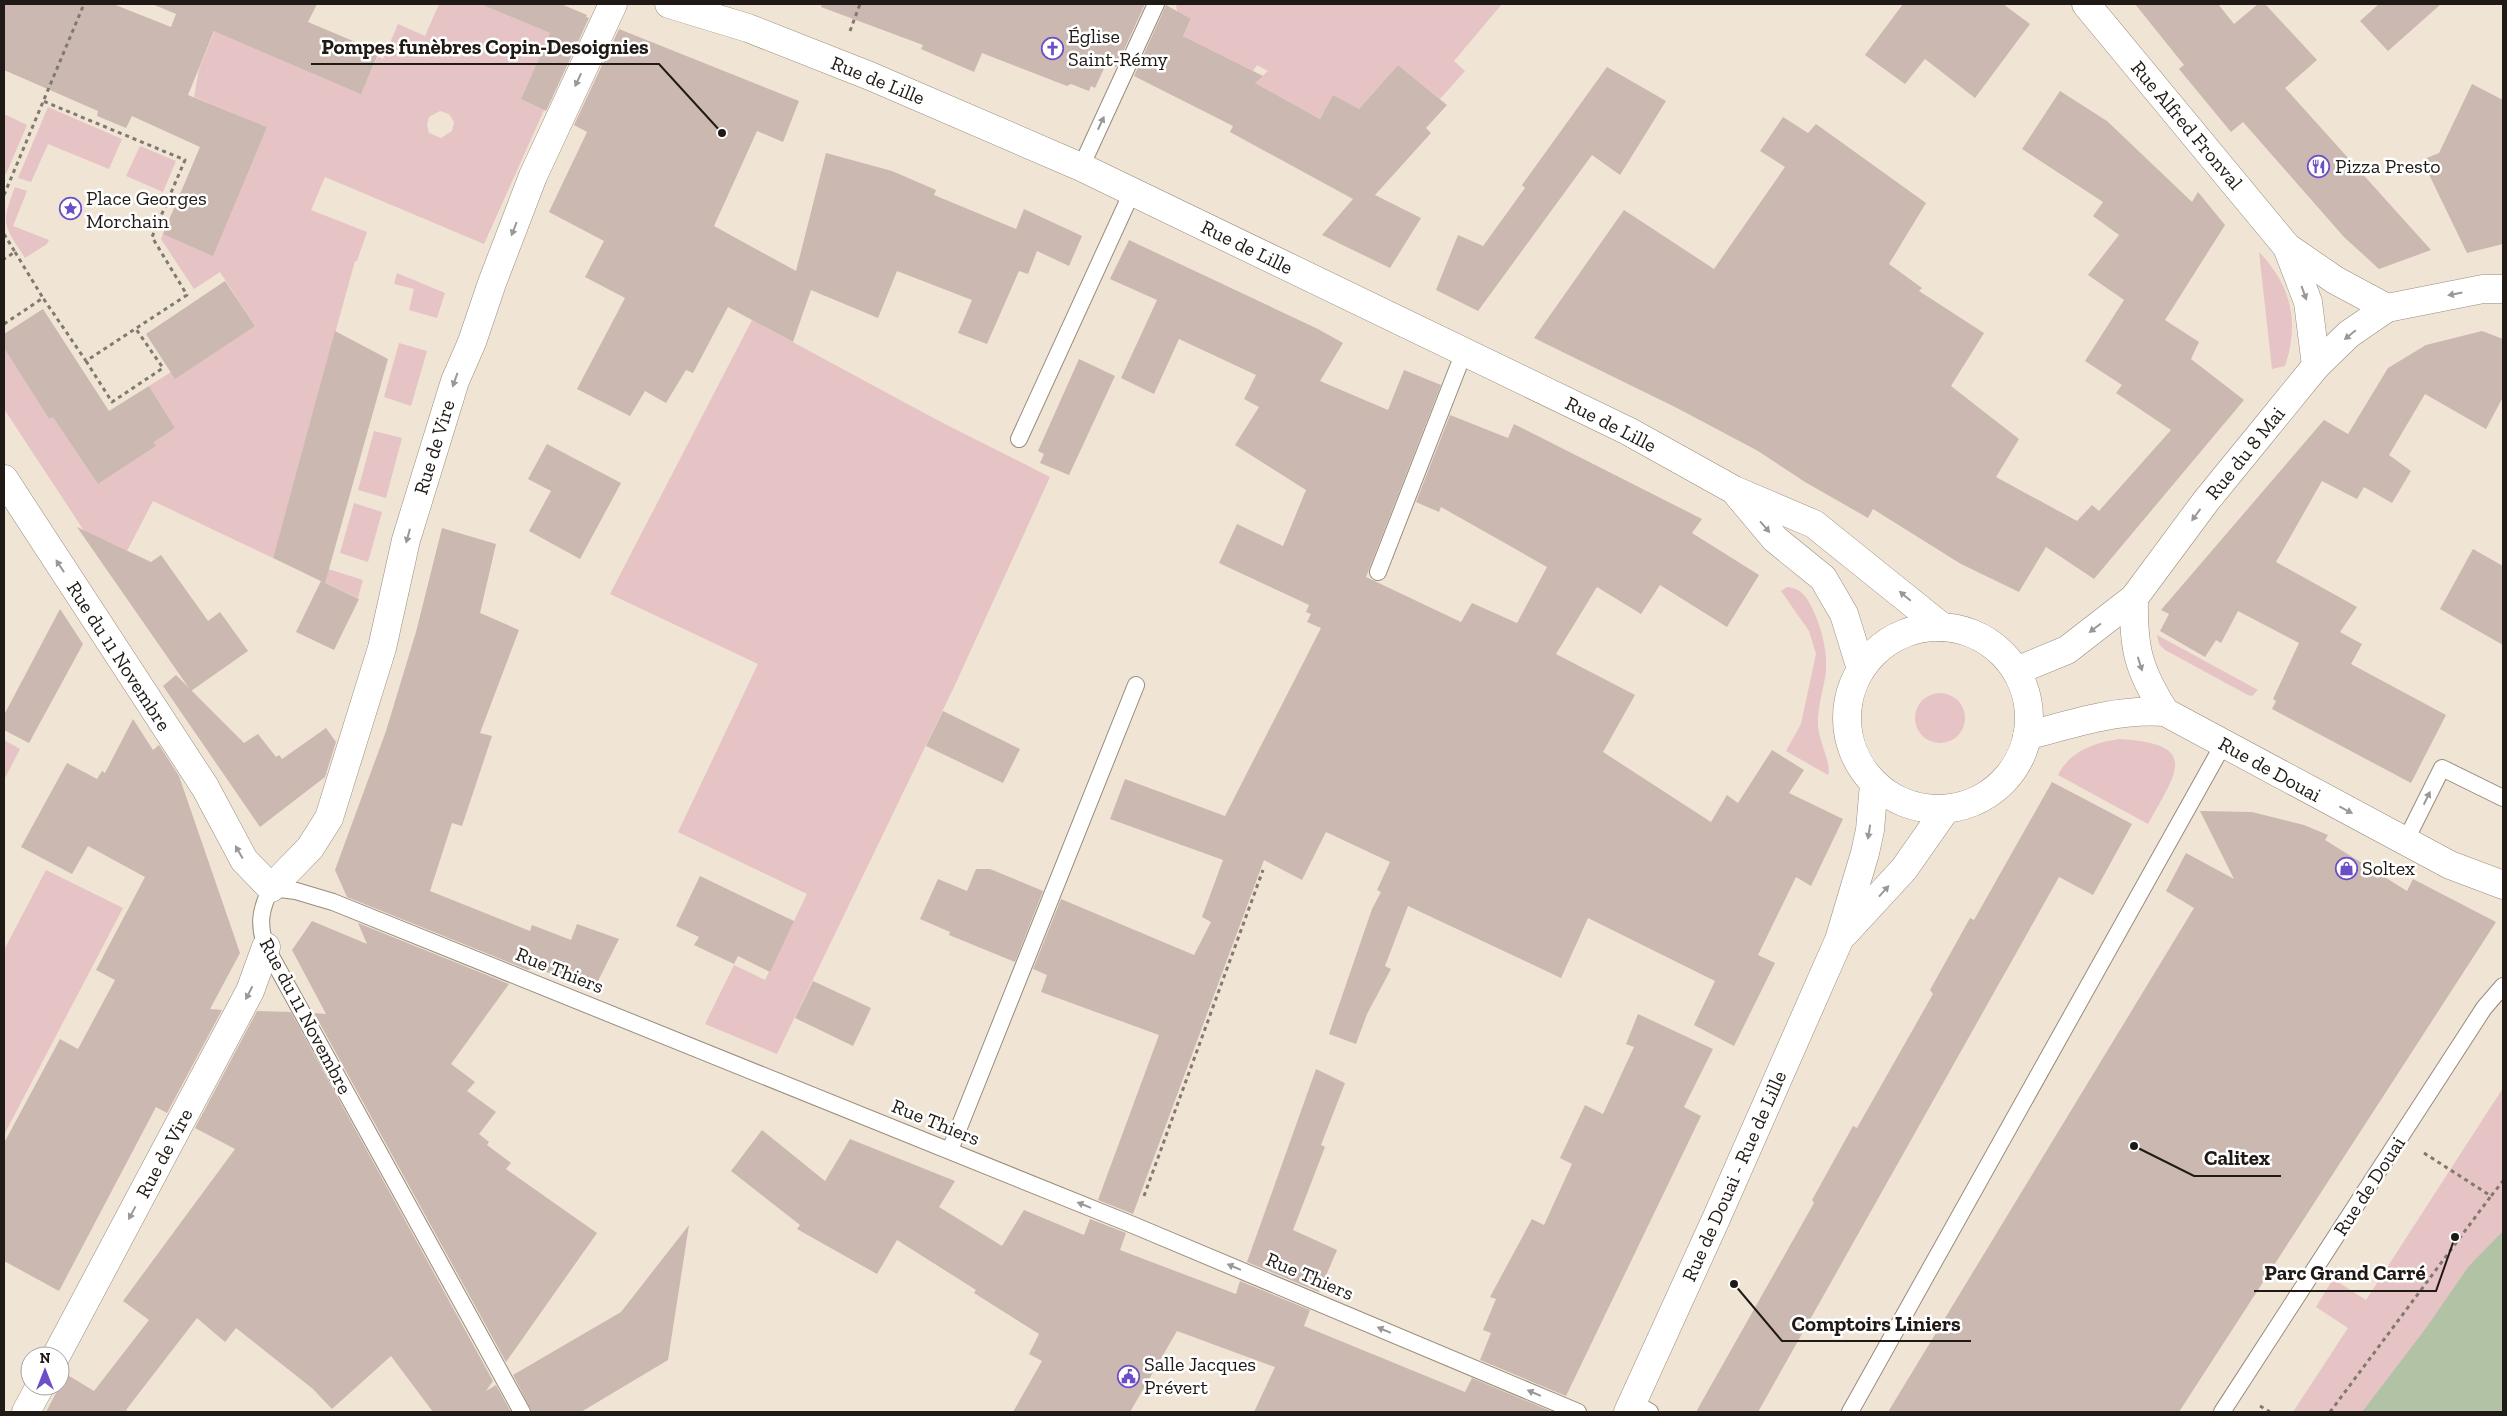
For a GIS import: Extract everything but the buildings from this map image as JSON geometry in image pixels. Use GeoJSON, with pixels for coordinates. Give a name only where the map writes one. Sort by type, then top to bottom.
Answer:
{"type":"FeatureCollection","features":[{"type":"Feature","properties":{"kind":"main road","name":"Rue de Vire"},"geometry":{"type":"LineString","coordinates":[[271,888],[310,848],[328,818],[382,648],[409,531],[455,381],[472,342],[492,283],[531,183],[613,4]]}},
{"type":"Feature","properties":{"kind":"main road","name":"Rue de Lille"},"geometry":{"type":"LineString","coordinates":[[670,4],[748,28],[870,76],[1081,167],[1628,431],[1734,490],[1814,524],[1942,627]]}},
{"type":"Feature","properties":{"kind":"main road","name":"Rue de Lille"},"geometry":{"type":"LineString","coordinates":[[703,4],[748,28]]}},
{"type":"Feature","properties":{"kind":"main road","name":"Rue Alfred Fronval"},"geometry":{"type":"LineString","coordinates":[[2086,4],[2287,247],[2335,280],[2387,308]]}},
{"type":"Feature","properties":{"kind":"main road","name":"Rue Alfred Fronval"},"geometry":{"type":"LineString","coordinates":[[2287,247],[2308,302],[2316,366]]}},
{"type":"Feature","properties":{"kind":"main road","name":"Rue du 8 Mai"},"geometry":{"type":"LineString","coordinates":[[2016,671],[2067,650],[2134,598],[2206,501],[2316,366],[2349,334],[2387,308],[2483,288],[2503,288]]}},
{"type":"Feature","properties":{"kind":"main road","name":"Rue du 11 Novembre"},"geometry":{"type":"LineString","coordinates":[[4,478],[205,787],[244,860],[271,888]]}},
{"type":"Feature","properties":{"kind":"main road","name":"Rue de Lille"},"geometry":{"type":"LineString","coordinates":[[1734,490],[1776,539],[1823,578],[1844,614],[1861,668]]}},
{"type":"Feature","properties":{"kind":"main road"},"geometry":{"type":"LineString","coordinates":[[2134,598],[2133,635],[2140,666],[2165,712]]}},
{"type":"Feature","properties":{"kind":"main road"},"geometry":{"type":"LineString","coordinates":[[1942,627],[1957,628],[1985,639],[2008,658],[2026,691],[2029,714],[2028,736],[2017,764],[1999,786],[1974,802],[1946,809],[1907,804],[1874,784],[1859,764],[1849,741],[1847,716],[1852,685],[1861,668],[1875,652],[1893,639],[1916,629],[1942,627]]}},
{"type":"Feature","properties":{"kind":"main road","name":"Rue de Douai"},"geometry":{"type":"LineString","coordinates":[[2028,736],[2096,716],[2142,710],[2165,712],[2405,842],[2450,865],[2503,885]]}},
{"type":"Feature","properties":{"kind":"main road","name":"Rue de Douai - Rue de Lille"},"geometry":{"type":"LineString","coordinates":[[1637,1409],[1839,940],[1865,853],[1870,830],[1874,784]]}},
{"type":"Feature","properties":{"kind":"main road","name":"Rue de Douai - Rue de Lille"},"geometry":{"type":"LineString","coordinates":[[1839,940],[1904,869],[1946,809]]}},
{"type":"Feature","properties":{"kind":"main road","name":"Rue de Vire"},"geometry":{"type":"LineString","coordinates":[[61,1346],[250,991],[266,947]]}},
{"type":"Feature","properties":{"kind":"main road"},"geometry":{"type":"LineString","coordinates":[[26,1412],[35,1396]]}},
{"type":"Feature","properties":{"kind":"lane"},"geometry":{"type":"LineString","coordinates":[[1081,167],[1156,4]]}},
{"type":"Feature","properties":{"kind":"lane"},"geometry":{"type":"LineString","coordinates":[[1019,439],[1132,192]]}},
{"type":"Feature","properties":{"kind":"lane"},"geometry":{"type":"LineString","coordinates":[[1378,572],[1464,352]]}},
{"type":"Feature","properties":{"kind":"lane"},"geometry":{"type":"LineString","coordinates":[[950,1150],[1136,685]]}},
{"type":"Feature","properties":{"kind":"lane"},"geometry":{"type":"LineString","coordinates":[[1850,1412],[2224,743]]}},
{"type":"Feature","properties":{"kind":"lane"},"geometry":{"type":"LineString","coordinates":[[2405,842],[2442,768],[2503,798]]}},
{"type":"Feature","properties":{"kind":"lane","name":"Rue du 11 Novembre"},"geometry":{"type":"LineString","coordinates":[[271,888],[261,909],[260,922],[266,947],[522,1412]]}},
{"type":"Feature","properties":{"kind":"lane","name":"Rue Thiers"},"geometry":{"type":"LineString","coordinates":[[271,888],[296,891],[333,902],[1134,1225],[1578,1412]]}},
{"type":"Feature","properties":{"kind":"lane","name":"Rue de Douai"},"geometry":{"type":"LineString","coordinates":[[2222,1412],[2484,1008],[2503,986]]}},
{"type":"Feature","properties":{"kind":"path"},"geometry":{"type":"LineString","coordinates":[[4,195],[84,4]]}},
{"type":"Feature","properties":{"kind":"path"},"geometry":{"type":"LineString","coordinates":[[43,101],[185,160],[152,237],[187,296],[86,361]]}},
{"type":"Feature","properties":{"kind":"path"},"geometry":{"type":"LineString","coordinates":[[4,234],[43,298],[112,402],[163,368],[136,329]]}},
{"type":"Feature","properties":{"kind":"path"},"geometry":{"type":"LineString","coordinates":[[4,259],[15,252]]}},
{"type":"Feature","properties":{"kind":"path"},"geometry":{"type":"LineString","coordinates":[[4,324],[43,298]]}},
{"type":"Feature","properties":{"kind":"path"},"geometry":{"type":"LineString","coordinates":[[1134,1225],[1264,870]]}},
{"type":"Feature","properties":{"kind":"path"},"geometry":{"type":"LineString","coordinates":[[2400,1138],[2491,1196]]}},
{"type":"Feature","properties":{"kind":"path"},"geometry":{"type":"LineString","coordinates":[[2330,1412],[2503,1181]]}},
{"type":"Feature","properties":{"kind":"shaded area"},"geometry":{"type":"Polygon","coordinates":[[[226,4],[247,4],[272,15],[361,93],[378,56],[383,59],[398,24],[425,36],[439,4],[480,4],[550,33],[521,99],[544,110],[484,244],[325,177],[311,210],[367,232],[357,261],[355,261],[273,558],[153,501],[127,551],[107,541],[100,555],[4,409],[4,348],[49,419],[53,416],[98,484],[156,446],[154,442],[175,428],[149,386],[255,326],[220,272],[194,289],[161,239],[163,234],[250,166],[267,127],[194,97],[199,69],[226,4]],[[440,111],[429,117],[427,125],[429,133],[441,138],[452,131],[454,122],[449,114],[440,111]]]}},
{"type":"Feature","properties":{"kind":"shaded area"},"geometry":{"type":"Polygon","coordinates":[[[1176,4],[1502,4],[1454,61],[1465,71],[1440,99],[1398,65],[1358,110],[1333,95],[1320,119],[1255,83],[1268,71],[1257,65],[1253,71],[1183,36],[1191,20],[1177,12],[1176,4]]]}},
{"type":"Feature","properties":{"kind":"shaded area"},"geometry":{"type":"Polygon","coordinates":[[[48,107],[122,139],[109,169],[48,144],[31,182],[18,178],[48,107]]]}},
{"type":"Feature","properties":{"kind":"shaded area"},"geometry":{"type":"Polygon","coordinates":[[[4,114],[27,125],[6,174],[4,173],[4,114]]]}},
{"type":"Feature","properties":{"kind":"shaded area"},"geometry":{"type":"Polygon","coordinates":[[[140,146],[176,161],[163,192],[126,176],[140,146]]]}},
{"type":"Feature","properties":{"kind":"shaded area"},"geometry":{"type":"Polygon","coordinates":[[[15,187],[27,191],[13,226],[49,240],[47,244],[25,258],[12,238],[6,224],[7,209],[15,187]]]}},
{"type":"Feature","properties":{"kind":"shaded area"},"geometry":{"type":"Polygon","coordinates":[[[2259,252],[2279,278],[2290,305],[2292,319],[2290,350],[2285,366],[2272,369],[2259,252]]]}},
{"type":"Feature","properties":{"kind":"shaded area"},"geometry":{"type":"Polygon","coordinates":[[[397,273],[445,293],[437,318],[409,310],[414,289],[394,284],[397,273]]]}},
{"type":"Feature","properties":{"kind":"shaded area"},"geometry":{"type":"Polygon","coordinates":[[[752,320],[939,421],[1050,477],[954,687],[777,1054],[705,1024],[734,965],[765,980],[807,894],[678,832],[758,664],[610,594],[752,320]]]}},
{"type":"Feature","properties":{"kind":"shaded area"},"geometry":{"type":"Polygon","coordinates":[[[399,343],[427,351],[411,406],[384,397],[399,343]]]}},
{"type":"Feature","properties":{"kind":"shaded area"},"geometry":{"type":"Polygon","coordinates":[[[374,431],[402,438],[386,498],[358,490],[374,431]]]}},
{"type":"Feature","properties":{"kind":"shaded area"},"geometry":{"type":"Polygon","coordinates":[[[354,503],[382,512],[368,562],[340,553],[354,503]]]}},
{"type":"Feature","properties":{"kind":"shaded area"},"geometry":{"type":"Polygon","coordinates":[[[309,563],[363,580],[358,598],[306,574],[309,563]]]}},
{"type":"Feature","properties":{"kind":"shaded area"},"geometry":{"type":"Polygon","coordinates":[[[1787,587],[1796,589],[1808,600],[1819,624],[1824,642],[1826,669],[1818,727],[1828,766],[1828,775],[1786,751],[1801,724],[1816,654],[1809,631],[1781,591],[1787,587]]]}},
{"type":"Feature","properties":{"kind":"shaded area"},"geometry":{"type":"Polygon","coordinates":[[[2157,635],[2258,690],[2252,696],[2248,695],[2165,650],[2159,644],[2157,635]]]}},
{"type":"Feature","properties":{"kind":"shaded area"},"geometry":{"type":"Polygon","coordinates":[[[1940,693],[1950,695],[1958,700],[1963,708],[1965,718],[1963,728],[1958,736],[1950,741],[1940,743],[1930,741],[1922,736],[1917,728],[1915,718],[1917,708],[1922,700],[1930,695],[1940,693]]]}},
{"type":"Feature","properties":{"kind":"shaded area"},"geometry":{"type":"Polygon","coordinates":[[[2119,739],[2145,742],[2162,747],[2172,754],[2175,764],[2173,776],[2148,824],[2058,775],[2069,760],[2084,749],[2119,739]]]}},
{"type":"Feature","properties":{"kind":"shaded area"},"geometry":{"type":"Polygon","coordinates":[[[4,740],[20,749],[4,780],[4,740]]]}},
{"type":"Feature","properties":{"kind":"shaded area"},"geometry":{"type":"Polygon","coordinates":[[[46,870],[123,908],[4,1135],[4,950],[46,870]]]}},
{"type":"Feature","properties":{"kind":"shaded area"},"geometry":{"type":"Polygon","coordinates":[[[2503,1088],[2503,1412],[2293,1412],[2348,1328],[2316,1307],[2333,1279],[2366,1300],[2503,1088]]]}},
{"type":"Feature","properties":{"kind":"shaded area"},"geometry":{"type":"Polygon","coordinates":[[[2503,1231],[2503,1412],[2362,1412],[2426,1328],[2469,1266],[2503,1231]]]}},
{"type":"Feature","properties":{"kind":"place","name":"Église Saint-Rémy"},"geometry":{"type":"Point","coordinates":[1052,48]}},
{"type":"Feature","properties":{"kind":"place","name":"Pompes funèbres Copin-Desoignies"},"geometry":{"type":"Point","coordinates":[722,133]}},
{"type":"Feature","properties":{"kind":"place","name":"Pizza Presto"},"geometry":{"type":"Point","coordinates":[2319,166]}},
{"type":"Feature","properties":{"kind":"place","name":"Place Georges Morchain"},"geometry":{"type":"Point","coordinates":[70,209]}},
{"type":"Feature","properties":{"kind":"place","name":"Soltex"},"geometry":{"type":"Point","coordinates":[2346,868]}},
{"type":"Feature","properties":{"kind":"place","name":"Calitex"},"geometry":{"type":"Point","coordinates":[2134,1146]}},
{"type":"Feature","properties":{"kind":"place","name":"Parc Grand Carré"},"geometry":{"type":"Point","coordinates":[2455,1237]}},
{"type":"Feature","properties":{"kind":"place","name":"Comptoirs Liniers"},"geometry":{"type":"Point","coordinates":[1734,1284]}},
{"type":"Feature","properties":{"kind":"place","name":"Salle Jacques Prévert"},"geometry":{"type":"Point","coordinates":[1128,1376]}}]}
